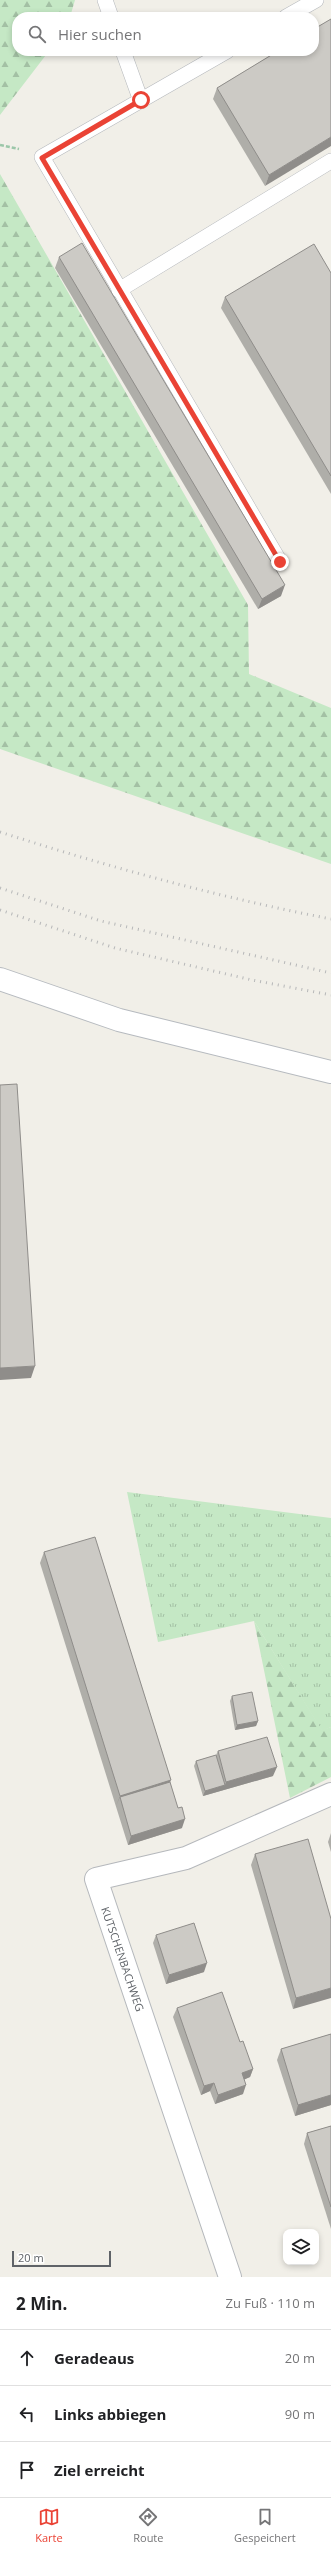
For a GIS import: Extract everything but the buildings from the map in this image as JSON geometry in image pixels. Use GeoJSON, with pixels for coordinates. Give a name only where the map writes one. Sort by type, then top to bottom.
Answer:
{"type":"FeatureCollection","features":[{"type":"Feature","properties":{"kind":"street"},"geometry":{"type":"LineString","coordinates":[[0,979],[119,1020],[331,1072]]}},
{"type":"Feature","properties":{"kind":"street","name":"KUTSCHENBACHWEG"},"geometry":{"type":"LineString","coordinates":[[230,2277],[96,1879],[186,1858],[331,1794]]}},
{"type":"Feature","properties":{"kind":"lane"},"geometry":{"type":"LineString","coordinates":[[104,0],[109,12]]}},
{"type":"Feature","properties":{"kind":"lane"},"geometry":{"type":"LineString","coordinates":[[295,12],[316,0]]}},
{"type":"Feature","properties":{"kind":"lane"},"geometry":{"type":"LineString","coordinates":[[125,56],[141,100]]}},
{"type":"Feature","properties":{"kind":"lane"},"geometry":{"type":"LineString","coordinates":[[218,56],[42,158],[280,562]]}},
{"type":"Feature","properties":{"kind":"lane"},"geometry":{"type":"LineString","coordinates":[[119,290],[331,161]]}},
{"type":"Feature","properties":{"kind":"green space"},"geometry":{"type":"Polygon","coordinates":[[[0,0],[75,0],[71,12],[12,12],[12,56],[45,56],[0,115],[0,0]]]}},
{"type":"Feature","properties":{"kind":"green space"},"geometry":{"type":"Polygon","coordinates":[[[0,174],[248,605],[249,674],[331,708],[331,864],[0,749],[0,174]]]}},
{"type":"Feature","properties":{"kind":"green space"},"geometry":{"type":"Polygon","coordinates":[[[127,1492],[331,1518],[331,1727],[322,1731],[254,1621],[158,1642],[127,1492]]]}},
{"type":"Feature","properties":{"kind":"green space"},"geometry":{"type":"Polygon","coordinates":[[[254,1621],[322,1730],[331,1727],[331,1777],[290,1798],[254,1621]]]}},
{"type":"Feature","properties":{"kind":"railway"},"geometry":{"type":"LineString","coordinates":[[0,832],[82,857],[205,891],[331,919]]}},
{"type":"Feature","properties":{"kind":"railway"},"geometry":{"type":"LineString","coordinates":[[0,888],[101,921],[331,973]]}},
{"type":"Feature","properties":{"kind":"railway"},"geometry":{"type":"LineString","coordinates":[[0,910],[115,948],[252,980],[331,995]]}},
{"type":"Feature","properties":{"kind":"route"},"geometry":{"type":"LineString","coordinates":[[141,100],[42,158],[280,562]]}}]}
